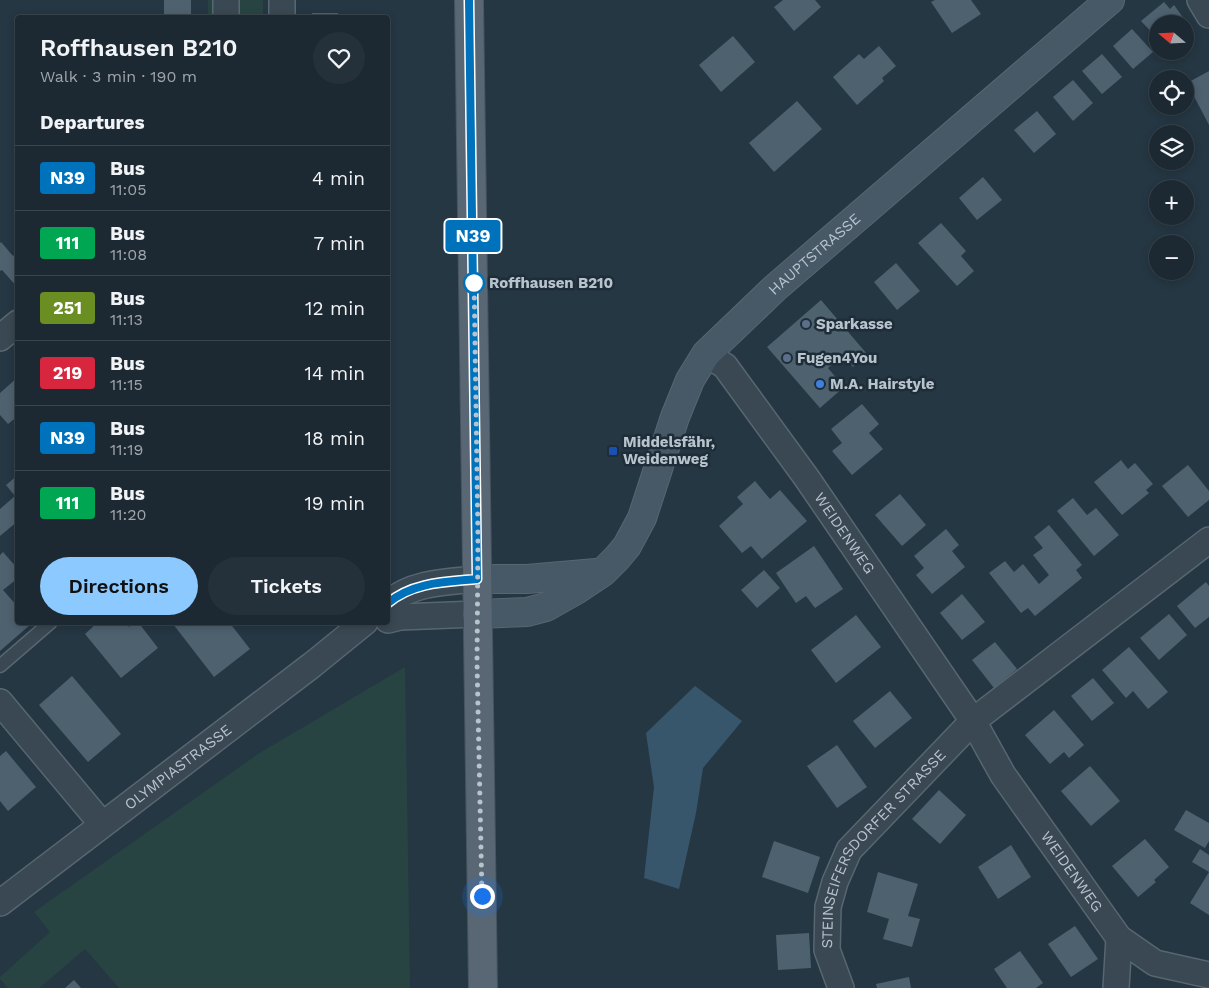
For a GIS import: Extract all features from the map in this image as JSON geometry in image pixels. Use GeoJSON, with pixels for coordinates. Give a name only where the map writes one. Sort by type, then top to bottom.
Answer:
{"type":"FeatureCollection","features":[{"type":"Feature","properties":{"kind":"main road"},"geometry":{"type":"LineString","coordinates":[[470,0],[483,988]]}},
{"type":"Feature","properties":{"kind":"street"},"geometry":{"type":"LineString","coordinates":[[226,0],[226,15]]}},
{"type":"Feature","properties":{"kind":"street"},"geometry":{"type":"LineString","coordinates":[[282,0],[282,15]]}},
{"type":"Feature","properties":{"kind":"street","name":"HAUPTSTRASSE"},"geometry":{"type":"LineString","coordinates":[[477,614],[527,612],[546,607],[603,572],[627,546],[642,518],[675,417],[690,380],[706,354],[775,288],[1110,0]]}},
{"type":"Feature","properties":{"kind":"street"},"geometry":{"type":"LineString","coordinates":[[1200,0],[1209,15]]}},
{"type":"Feature","properties":{"kind":"street"},"geometry":{"type":"LineString","coordinates":[[0,338],[15,326]]}},
{"type":"Feature","properties":{"kind":"street","name":"WEIDENWEG"},"geometry":{"type":"LineString","coordinates":[[706,354],[725,366],[800,469],[973,721],[1003,775],[1119,938],[1155,963],[1209,975]]}},
{"type":"Feature","properties":{"kind":"street"},"geometry":{"type":"LineString","coordinates":[[973,721],[1209,540]]}},
{"type":"Feature","properties":{"kind":"street"},"geometry":{"type":"LineString","coordinates":[[390,600],[421,585],[477,579],[537,578],[603,572]]}},
{"type":"Feature","properties":{"kind":"street"},"geometry":{"type":"LineString","coordinates":[[390,620],[400,617],[477,614]]}},
{"type":"Feature","properties":{"kind":"street","name":"OLYMPIASTRASSE"},"geometry":{"type":"LineString","coordinates":[[0,902],[361,627]]}},
{"type":"Feature","properties":{"kind":"street"},"geometry":{"type":"LineString","coordinates":[[0,702],[102,824]]}},
{"type":"Feature","properties":{"kind":"street","name":"STEINSEIFERSDORFER STRASSE"},"geometry":{"type":"LineString","coordinates":[[841,988],[827,950],[828,907],[835,882],[850,850],[973,721]]}},
{"type":"Feature","properties":{"kind":"street"},"geometry":{"type":"LineString","coordinates":[[1116,988],[1119,938]]}},
{"type":"Feature","properties":{"kind":"lane"},"geometry":{"type":"LineString","coordinates":[[0,666],[48,625]]}},
{"type":"Feature","properties":{"kind":"green space"},"geometry":{"type":"Polygon","coordinates":[[[208,0],[263,0],[263,15],[208,15],[208,0]]]}},
{"type":"Feature","properties":{"kind":"green space"},"geometry":{"type":"Polygon","coordinates":[[[405,667],[410,988],[119,988],[85,949],[39,988],[8,988],[0,979],[50,932],[34,912],[258,754],[405,667]]]}},
{"type":"Feature","properties":{"kind":"water"},"geometry":{"type":"Polygon","coordinates":[[[695,686],[742,721],[703,768],[696,813],[679,889],[644,878],[654,787],[646,733],[695,686]]]}},
{"type":"Feature","properties":{"kind":"building"},"geometry":{"type":"Polygon","coordinates":[[[164,0],[191,0],[191,15],[164,15],[164,0]]]}},
{"type":"Feature","properties":{"kind":"building"},"geometry":{"type":"Polygon","coordinates":[[[783,0],[815,0],[821,7],[794,31],[774,7],[783,0]]]}},
{"type":"Feature","properties":{"kind":"building"},"geometry":{"type":"Polygon","coordinates":[[[935,0],[971,0],[981,14],[952,33],[931,2],[935,0]]]}},
{"type":"Feature","properties":{"kind":"building"},"geometry":{"type":"Polygon","coordinates":[[[1164,2],[1170,9],[1174,5],[1181,15],[1149,15],[1149,29],[1141,21],[1164,2]]]}},
{"type":"Feature","properties":{"kind":"building"},"geometry":{"type":"Polygon","coordinates":[[[312,13],[338,13],[338,15],[312,15],[312,13]]]}},
{"type":"Feature","properties":{"kind":"building"},"geometry":{"type":"Polygon","coordinates":[[[1132,29],[1149,48],[1149,55],[1133,69],[1113,46],[1132,29]]]}},
{"type":"Feature","properties":{"kind":"building"},"geometry":{"type":"Polygon","coordinates":[[[733,36],[755,62],[721,92],[699,65],[733,36]]]}},
{"type":"Feature","properties":{"kind":"building"},"geometry":{"type":"Polygon","coordinates":[[[879,46],[896,66],[882,78],[884,81],[857,105],[833,77],[859,54],[864,59],[879,46]]]}},
{"type":"Feature","properties":{"kind":"building"},"geometry":{"type":"Polygon","coordinates":[[[1102,54],[1122,77],[1102,94],[1082,71],[1102,54]]]}},
{"type":"Feature","properties":{"kind":"building"},"geometry":{"type":"Polygon","coordinates":[[[1209,71],[1209,125],[1194,96],[1194,79],[1209,71]]]}},
{"type":"Feature","properties":{"kind":"building"},"geometry":{"type":"Polygon","coordinates":[[[1073,80],[1093,103],[1073,121],[1053,97],[1073,80]]]}},
{"type":"Feature","properties":{"kind":"building"},"geometry":{"type":"Polygon","coordinates":[[[797,101],[822,129],[774,172],[749,143],[797,101]]]}},
{"type":"Feature","properties":{"kind":"building"},"geometry":{"type":"Polygon","coordinates":[[[1037,111],[1056,134],[1034,153],[1014,130],[1037,111]]]}},
{"type":"Feature","properties":{"kind":"building"},"geometry":{"type":"Polygon","coordinates":[[[983,177],[1002,200],[977,220],[959,198],[983,177]]]}},
{"type":"Feature","properties":{"kind":"building"},"geometry":{"type":"Polygon","coordinates":[[[941,223],[966,251],[961,256],[974,271],[957,286],[918,243],[941,223]]]}},
{"type":"Feature","properties":{"kind":"building"},"geometry":{"type":"Polygon","coordinates":[[[0,243],[13,256],[15,254],[15,285],[2,270],[0,271],[0,243]]]}},
{"type":"Feature","properties":{"kind":"building"},"geometry":{"type":"Polygon","coordinates":[[[896,263],[920,291],[897,310],[874,282],[896,263]]]}},
{"type":"Feature","properties":{"kind":"building"},"geometry":{"type":"Polygon","coordinates":[[[821,300],[867,354],[853,367],[843,355],[828,368],[844,387],[820,408],[767,347],[821,300]]]}},
{"type":"Feature","properties":{"kind":"building"},"geometry":{"type":"Polygon","coordinates":[[[15,380],[15,418],[8,424],[0,415],[0,393],[15,380]]]}},
{"type":"Feature","properties":{"kind":"building"},"geometry":{"type":"Polygon","coordinates":[[[862,404],[879,424],[869,433],[883,449],[852,475],[832,451],[842,443],[831,429],[862,404]]]}},
{"type":"Feature","properties":{"kind":"building"},"geometry":{"type":"Polygon","coordinates":[[[1121,460],[1128,469],[1135,463],[1153,484],[1146,490],[1149,493],[1122,515],[1094,482],[1121,460]]]}},
{"type":"Feature","properties":{"kind":"building"},"geometry":{"type":"Polygon","coordinates":[[[1188,465],[1209,491],[1209,500],[1188,517],[1162,486],[1188,465]]]}},
{"type":"Feature","properties":{"kind":"building"},"geometry":{"type":"Polygon","coordinates":[[[15,478],[15,496],[6,485],[15,478]]]}},
{"type":"Feature","properties":{"kind":"building"},"geometry":{"type":"Polygon","coordinates":[[[755,481],[770,499],[780,490],[807,521],[762,559],[751,546],[742,553],[719,526],[743,504],[737,497],[755,481]]]}},
{"type":"Feature","properties":{"kind":"building"},"geometry":{"type":"Polygon","coordinates":[[[900,494],[926,525],[902,546],[875,515],[900,494]]]}},
{"type":"Feature","properties":{"kind":"building"},"geometry":{"type":"Polygon","coordinates":[[[15,496],[15,524],[0,536],[0,509],[15,496]]]}},
{"type":"Feature","properties":{"kind":"building"},"geometry":{"type":"Polygon","coordinates":[[[1073,498],[1087,515],[1096,508],[1119,535],[1094,556],[1057,511],[1073,498]]]}},
{"type":"Feature","properties":{"kind":"building"},"geometry":{"type":"Polygon","coordinates":[[[1049,525],[1082,565],[1076,570],[1082,578],[1035,616],[1028,608],[1021,613],[989,573],[1005,561],[1014,572],[1023,564],[1039,584],[1049,575],[1033,555],[1043,548],[1034,537],[1049,525]]]}},
{"type":"Feature","properties":{"kind":"building"},"geometry":{"type":"Polygon","coordinates":[[[946,529],[959,545],[952,551],[965,567],[932,594],[916,575],[924,568],[914,556],[946,529]]]}},
{"type":"Feature","properties":{"kind":"building"},"geometry":{"type":"Polygon","coordinates":[[[814,546],[843,589],[815,608],[806,596],[796,603],[776,573],[814,546]]]}},
{"type":"Feature","properties":{"kind":"building"},"geometry":{"type":"Polygon","coordinates":[[[3,552],[15,566],[15,580],[3,590],[15,604],[15,625],[30,625],[0,651],[0,555],[3,552]]]}},
{"type":"Feature","properties":{"kind":"building"},"geometry":{"type":"Polygon","coordinates":[[[764,570],[780,588],[757,608],[741,590],[764,570]]]}},
{"type":"Feature","properties":{"kind":"building"},"geometry":{"type":"Polygon","coordinates":[[[1206,582],[1209,586],[1209,617],[1195,628],[1177,606],[1206,582]]]}},
{"type":"Feature","properties":{"kind":"building"},"geometry":{"type":"Polygon","coordinates":[[[962,594],[985,622],[962,640],[940,613],[962,594]]]}},
{"type":"Feature","properties":{"kind":"building"},"geometry":{"type":"Polygon","coordinates":[[[1169,614],[1187,635],[1159,660],[1140,638],[1169,614]]]}},
{"type":"Feature","properties":{"kind":"building"},"geometry":{"type":"Polygon","coordinates":[[[856,615],[881,647],[836,683],[811,650],[856,615]]]}},
{"type":"Feature","properties":{"kind":"building"},"geometry":{"type":"Polygon","coordinates":[[[95,625],[128,625],[129,627],[131,625],[140,625],[158,648],[121,678],[85,634],[95,625]]]}},
{"type":"Feature","properties":{"kind":"building"},"geometry":{"type":"Polygon","coordinates":[[[174,625],[231,625],[250,649],[214,677],[174,625]]]}},
{"type":"Feature","properties":{"kind":"building"},"geometry":{"type":"Polygon","coordinates":[[[995,642],[1017,669],[994,688],[972,660],[995,642]]]}},
{"type":"Feature","properties":{"kind":"building"},"geometry":{"type":"Polygon","coordinates":[[[1129,647],[1168,692],[1148,709],[1133,691],[1126,698],[1102,670],[1129,647]]]}},
{"type":"Feature","properties":{"kind":"building"},"geometry":{"type":"Polygon","coordinates":[[[72,676],[121,734],[88,762],[39,705],[72,676]]]}},
{"type":"Feature","properties":{"kind":"building"},"geometry":{"type":"Polygon","coordinates":[[[1093,678],[1114,703],[1092,721],[1071,696],[1093,678]]]}},
{"type":"Feature","properties":{"kind":"building"},"geometry":{"type":"Polygon","coordinates":[[[890,691],[912,718],[875,748],[853,721],[890,691]]]}},
{"type":"Feature","properties":{"kind":"building"},"geometry":{"type":"Polygon","coordinates":[[[1054,710],[1084,745],[1069,758],[1064,752],[1050,764],[1025,735],[1054,710]]]}},
{"type":"Feature","properties":{"kind":"building"},"geometry":{"type":"Polygon","coordinates":[[[837,745],[867,787],[837,808],[807,766],[837,745]]]}},
{"type":"Feature","properties":{"kind":"building"},"geometry":{"type":"Polygon","coordinates":[[[6,751],[36,787],[8,811],[0,801],[0,756],[6,751]]]}},
{"type":"Feature","properties":{"kind":"building"},"geometry":{"type":"Polygon","coordinates":[[[1090,766],[1120,801],[1091,826],[1061,791],[1090,766]]]}},
{"type":"Feature","properties":{"kind":"building"},"geometry":{"type":"Polygon","coordinates":[[[939,790],[966,815],[940,844],[912,819],[939,790]]]}},
{"type":"Feature","properties":{"kind":"building"},"geometry":{"type":"Polygon","coordinates":[[[1186,810],[1209,823],[1209,841],[1205,848],[1174,830],[1186,810]]]}},
{"type":"Feature","properties":{"kind":"building"},"geometry":{"type":"Polygon","coordinates":[[[1145,839],[1169,867],[1154,880],[1156,882],[1138,897],[1112,866],[1145,839]]]}},
{"type":"Feature","properties":{"kind":"building"},"geometry":{"type":"Polygon","coordinates":[[[774,841],[820,857],[808,893],[762,877],[774,841]]]}},
{"type":"Feature","properties":{"kind":"building"},"geometry":{"type":"Polygon","coordinates":[[[1011,845],[1031,877],[998,899],[978,867],[1011,845]]]}},
{"type":"Feature","properties":{"kind":"building"},"geometry":{"type":"Polygon","coordinates":[[[1200,849],[1209,855],[1209,872],[1192,862],[1200,849]]]}},
{"type":"Feature","properties":{"kind":"building"},"geometry":{"type":"Polygon","coordinates":[[[878,872],[918,884],[908,916],[920,919],[912,947],[883,939],[889,919],[867,912],[878,872]]]}},
{"type":"Feature","properties":{"kind":"building"},"geometry":{"type":"Polygon","coordinates":[[[1209,872],[1209,915],[1190,903],[1209,872]]]}},
{"type":"Feature","properties":{"kind":"building"},"geometry":{"type":"Polygon","coordinates":[[[1075,926],[1098,959],[1071,977],[1048,944],[1075,926]]]}},
{"type":"Feature","properties":{"kind":"building"},"geometry":{"type":"Polygon","coordinates":[[[809,933],[811,968],[778,970],[776,935],[809,933]]]}},
{"type":"Feature","properties":{"kind":"building"},"geometry":{"type":"Polygon","coordinates":[[[1020,951],[1043,983],[1036,988],[1007,988],[994,969],[1020,951]]]}},
{"type":"Feature","properties":{"kind":"building"},"geometry":{"type":"Polygon","coordinates":[[[909,977],[911,988],[877,988],[876,984],[909,977]]]}},
{"type":"Feature","properties":{"kind":"building"},"geometry":{"type":"Polygon","coordinates":[[[74,980],[81,988],[65,988],[74,980]]]}},
{"type":"Feature","properties":{"kind":"bus line","name":"N39"},"geometry":{"type":"LineString","coordinates":[[390,601],[421,585],[477,579],[478,538],[469,0]]}},
{"type":"Feature","properties":{"kind":"place","name":"Roffhausen B210"},"geometry":{"type":"Point","coordinates":[474,283]}},
{"type":"Feature","properties":{"kind":"place","name":"Sparkasse"},"geometry":{"type":"Point","coordinates":[806,324]}},
{"type":"Feature","properties":{"kind":"place","name":"Fugen4You"},"geometry":{"type":"Point","coordinates":[787,358]}},
{"type":"Feature","properties":{"kind":"place","name":"M.A. Hairstyle"},"geometry":{"type":"Point","coordinates":[820,384]}},
{"type":"Feature","properties":{"kind":"place","name":"Middelsfähr, Weidenweg"},"geometry":{"type":"Point","coordinates":[613,451]}},
{"type":"Feature","properties":{"kind":"route"},"geometry":{"type":"LineString","coordinates":[[474,283],[474,277],[478,538],[477,662],[482,896]]}}]}
